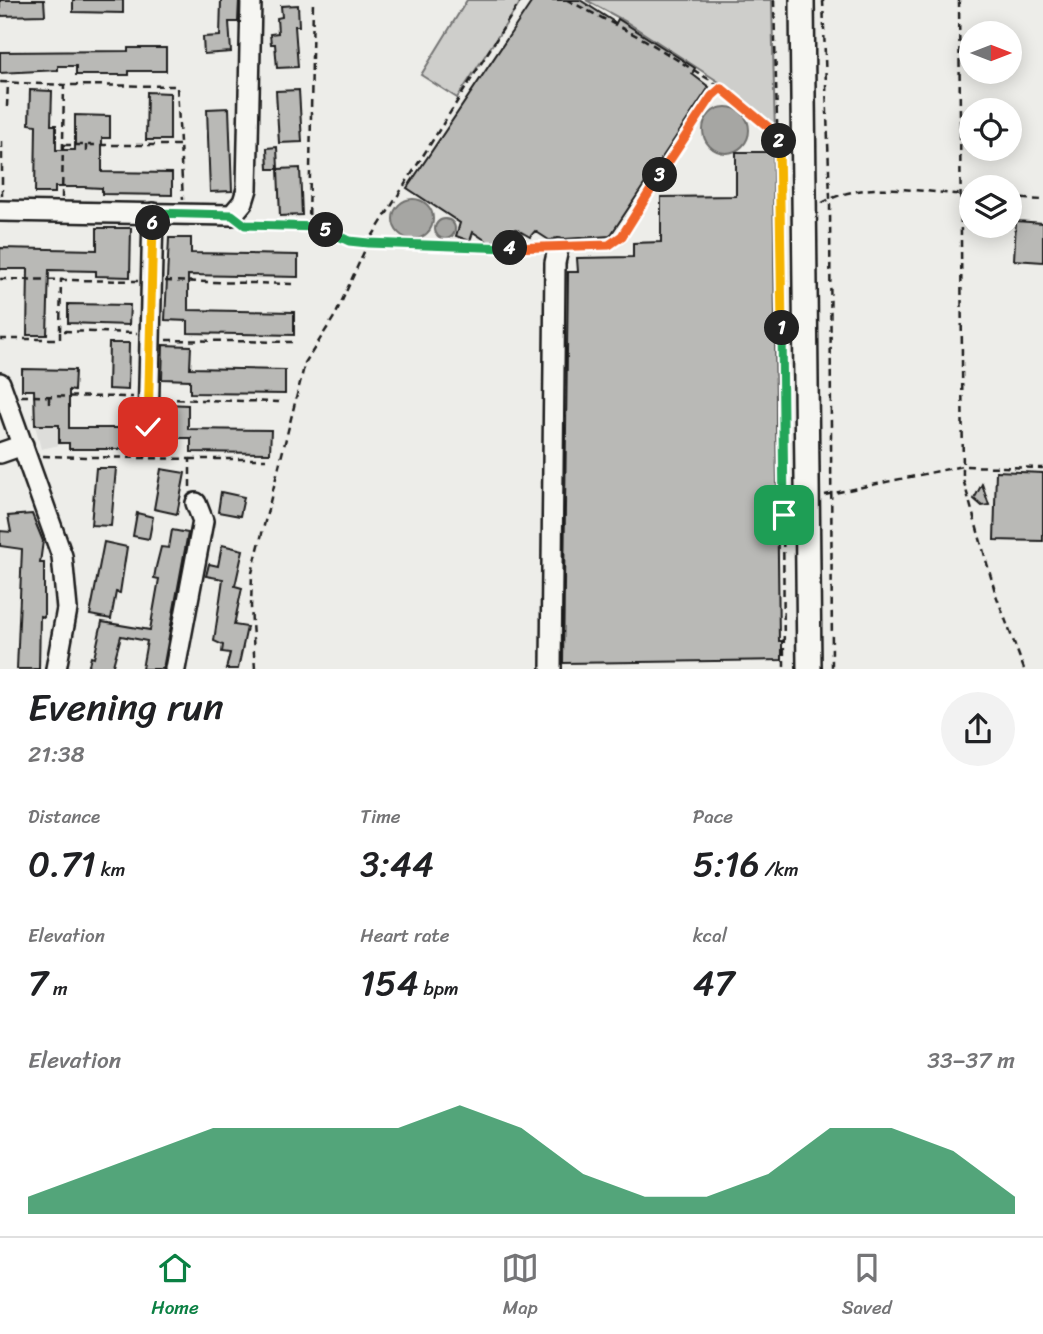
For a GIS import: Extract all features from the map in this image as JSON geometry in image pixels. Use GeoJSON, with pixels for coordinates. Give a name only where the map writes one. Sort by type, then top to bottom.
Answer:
{"type":"FeatureCollection","features":[{"type":"Feature","properties":{"kind":"main road"},"geometry":{"type":"LineString","coordinates":[[802,0],[807,211],[821,495],[809,669]]}},
{"type":"Feature","properties":{"kind":"street"},"geometry":{"type":"LineString","coordinates":[[1,211],[232,215],[243,202],[247,189],[251,0]]}},
{"type":"Feature","properties":{"kind":"street"},"geometry":{"type":"LineString","coordinates":[[148,427],[153,213]]}},
{"type":"Feature","properties":{"kind":"street"},"geometry":{"type":"LineString","coordinates":[[551,669],[558,249]]}},
{"type":"Feature","properties":{"kind":"street"},"geometry":{"type":"LineString","coordinates":[[2,389],[53,528],[65,579],[67,609],[56,669]]}},
{"type":"Feature","properties":{"kind":"street"},"geometry":{"type":"LineString","coordinates":[[0,453],[23,445]]}},
{"type":"Feature","properties":{"kind":"street"},"geometry":{"type":"LineString","coordinates":[[175,669],[203,521],[196,503]]}},
{"type":"Feature","properties":{"kind":"path"},"geometry":{"type":"LineString","coordinates":[[309,227],[313,0]]}},
{"type":"Feature","properties":{"kind":"path"},"geometry":{"type":"LineString","coordinates":[[255,669],[252,573],[300,374],[336,314],[368,243],[521,0]]}},
{"type":"Feature","properties":{"kind":"path"},"geometry":{"type":"LineString","coordinates":[[566,0],[645,40],[721,88],[778,135]]}},
{"type":"Feature","properties":{"kind":"path"},"geometry":{"type":"LineString","coordinates":[[774,0],[784,669]]}},
{"type":"Feature","properties":{"kind":"path"},"geometry":{"type":"LineString","coordinates":[[823,0],[830,198],[821,495],[832,669]]}},
{"type":"Feature","properties":{"kind":"path"},"geometry":{"type":"LineString","coordinates":[[959,0],[960,175]]}},
{"type":"Feature","properties":{"kind":"path"},"geometry":{"type":"LineString","coordinates":[[0,82],[177,86],[184,214]]}},
{"type":"Feature","properties":{"kind":"path"},"geometry":{"type":"LineString","coordinates":[[7,107],[8,82]]}},
{"type":"Feature","properties":{"kind":"path"},"geometry":{"type":"LineString","coordinates":[[62,212],[64,85]]}},
{"type":"Feature","properties":{"kind":"path"},"geometry":{"type":"LineString","coordinates":[[232,215],[245,225],[320,227],[349,241],[368,243],[558,249],[609,245],[622,236],[712,96],[721,88]]}},
{"type":"Feature","properties":{"kind":"path"},"geometry":{"type":"LineString","coordinates":[[1,211],[2,140]]}},
{"type":"Feature","properties":{"kind":"path"},"geometry":{"type":"LineString","coordinates":[[64,145],[180,145]]}},
{"type":"Feature","properties":{"kind":"path"},"geometry":{"type":"LineString","coordinates":[[86,145],[86,154]]}},
{"type":"Feature","properties":{"kind":"path"},"geometry":{"type":"LineString","coordinates":[[807,211],[830,198],[859,190],[888,189],[959,195]]}},
{"type":"Feature","properties":{"kind":"path"},"geometry":{"type":"LineString","coordinates":[[1022,199],[1043,200]]}},
{"type":"Feature","properties":{"kind":"path"},"geometry":{"type":"LineString","coordinates":[[960,238],[963,479],[996,595],[1024,669]]}},
{"type":"Feature","properties":{"kind":"path"},"geometry":{"type":"LineString","coordinates":[[113,281],[114,274]]}},
{"type":"Feature","properties":{"kind":"path"},"geometry":{"type":"LineString","coordinates":[[0,339],[60,339],[61,279]]}},
{"type":"Feature","properties":{"kind":"path"},"geometry":{"type":"LineString","coordinates":[[60,331],[292,342]]}},
{"type":"Feature","properties":{"kind":"path"},"geometry":{"type":"LineString","coordinates":[[2,389],[48,396],[279,402]]}},
{"type":"Feature","properties":{"kind":"path"},"geometry":{"type":"LineString","coordinates":[[48,396],[49,408]]}},
{"type":"Feature","properties":{"kind":"path"},"geometry":{"type":"LineString","coordinates":[[23,445],[44,457],[266,459]]}},
{"type":"Feature","properties":{"kind":"path"},"geometry":{"type":"LineString","coordinates":[[190,458],[190,491],[196,503]]}},
{"type":"Feature","properties":{"kind":"path"},"geometry":{"type":"LineString","coordinates":[[821,495],[962,466],[1043,468]]}},
{"type":"Feature","properties":{"kind":"shaded area"},"geometry":{"type":"Polygon","coordinates":[[[467,0],[522,0],[457,98],[421,75],[467,0]]]}},
{"type":"Feature","properties":{"kind":"shaded area"},"geometry":{"type":"Polygon","coordinates":[[[586,0],[772,0],[775,137],[719,82],[625,21],[586,0]]]}},
{"type":"Feature","properties":{"kind":"shaded area"},"geometry":{"type":"Polygon","coordinates":[[[726,107],[743,113],[749,130],[743,147],[726,153],[709,147],[703,130],[709,113],[726,107]]]}},
{"type":"Feature","properties":{"kind":"shaded area"},"geometry":{"type":"Polygon","coordinates":[[[413,199],[421,200],[427,205],[432,211],[432,227],[427,233],[421,238],[413,239],[405,238],[399,233],[394,227],[393,219],[394,211],[399,205],[405,200],[413,199]]]}},
{"type":"Feature","properties":{"kind":"shaded area"},"geometry":{"type":"Polygon","coordinates":[[[441,219],[449,219],[455,229],[449,239],[441,239],[435,233],[435,225],[441,219]]]}},
{"type":"Feature","properties":{"kind":"shaded area"},"geometry":{"type":"Polygon","coordinates":[[[35,401],[69,401],[69,443],[41,449],[35,425],[35,401]]]}},
{"type":"Feature","properties":{"kind":"building"},"geometry":{"type":"Polygon","coordinates":[[[0,0],[44,0],[45,15],[0,16],[0,0]]]}},
{"type":"Feature","properties":{"kind":"building"},"geometry":{"type":"Polygon","coordinates":[[[73,0],[123,0],[123,13],[73,12],[73,0]]]}},
{"type":"Feature","properties":{"kind":"building"},"geometry":{"type":"Polygon","coordinates":[[[221,0],[239,0],[238,22],[229,22],[231,52],[204,54],[203,37],[220,36],[221,0]]]}},
{"type":"Feature","properties":{"kind":"building"},"geometry":{"type":"Polygon","coordinates":[[[533,0],[580,0],[616,23],[618,19],[695,68],[692,74],[709,87],[610,236],[549,240],[535,231],[530,237],[516,229],[504,244],[488,242],[473,232],[470,241],[456,236],[460,223],[407,188],[533,0]]]}},
{"type":"Feature","properties":{"kind":"building"},"geometry":{"type":"Polygon","coordinates":[[[298,5],[299,26],[295,26],[298,67],[277,68],[275,44],[271,44],[270,34],[278,33],[277,18],[282,17],[281,6],[298,5]]]}},
{"type":"Feature","properties":{"kind":"building"},"geometry":{"type":"Polygon","coordinates":[[[128,48],[166,48],[166,71],[129,71],[129,75],[76,75],[76,66],[58,66],[58,70],[0,73],[0,52],[128,51],[128,48]]]}},
{"type":"Feature","properties":{"kind":"building"},"geometry":{"type":"Polygon","coordinates":[[[30,90],[52,91],[51,125],[56,125],[56,150],[75,150],[75,115],[110,116],[110,138],[102,138],[102,172],[172,173],[172,195],[102,194],[102,188],[83,187],[55,187],[55,193],[35,193],[36,125],[29,124],[30,90]]]}},
{"type":"Feature","properties":{"kind":"building"},"geometry":{"type":"Polygon","coordinates":[[[299,90],[302,142],[279,143],[276,91],[299,90]]]}},
{"type":"Feature","properties":{"kind":"building"},"geometry":{"type":"Polygon","coordinates":[[[147,92],[170,93],[170,140],[146,140],[147,92]]]}},
{"type":"Feature","properties":{"kind":"building"},"geometry":{"type":"Polygon","coordinates":[[[229,108],[232,191],[210,192],[207,109],[229,108]]]}},
{"type":"Feature","properties":{"kind":"building"},"geometry":{"type":"Polygon","coordinates":[[[277,147],[278,169],[268,169],[267,148],[277,147]]]}},
{"type":"Feature","properties":{"kind":"building"},"geometry":{"type":"Polygon","coordinates":[[[736,152],[773,152],[779,641],[782,641],[782,660],[563,663],[568,272],[578,272],[577,258],[633,257],[633,243],[661,242],[661,197],[736,196],[736,152]]]}},
{"type":"Feature","properties":{"kind":"building"},"geometry":{"type":"Polygon","coordinates":[[[300,168],[302,215],[280,216],[278,169],[300,168]]]}},
{"type":"Feature","properties":{"kind":"building"},"geometry":{"type":"Polygon","coordinates":[[[1022,221],[1043,223],[1043,262],[1014,260],[1015,238],[1022,238],[1022,221]]]}},
{"type":"Feature","properties":{"kind":"building"},"geometry":{"type":"Polygon","coordinates":[[[97,228],[131,228],[130,277],[96,276],[96,271],[49,270],[47,335],[27,335],[28,269],[0,269],[0,248],[97,250],[97,228]]]}},
{"type":"Feature","properties":{"kind":"building"},"geometry":{"type":"Polygon","coordinates":[[[169,238],[191,238],[191,253],[298,255],[298,277],[188,275],[188,310],[294,312],[294,335],[188,333],[188,321],[165,320],[169,238]]]}},
{"type":"Feature","properties":{"kind":"building"},"geometry":{"type":"Polygon","coordinates":[[[68,304],[130,305],[129,325],[68,323],[68,304]]]}},
{"type":"Feature","properties":{"kind":"building"},"geometry":{"type":"Polygon","coordinates":[[[109,343],[129,343],[128,390],[108,389],[109,343]]]}},
{"type":"Feature","properties":{"kind":"building"},"geometry":{"type":"Polygon","coordinates":[[[163,345],[191,346],[190,368],[285,370],[285,394],[190,393],[190,380],[162,379],[163,345]]]}},
{"type":"Feature","properties":{"kind":"building"},"geometry":{"type":"Polygon","coordinates":[[[22,369],[75,370],[74,391],[69,390],[69,428],[127,428],[127,449],[69,449],[69,443],[59,443],[59,425],[35,425],[34,390],[22,390],[22,369]]]}},
{"type":"Feature","properties":{"kind":"building"},"geometry":{"type":"Polygon","coordinates":[[[166,404],[188,405],[188,429],[271,430],[270,453],[191,452],[191,438],[175,438],[175,416],[166,415],[166,404]]]}},
{"type":"Feature","properties":{"kind":"building"},"geometry":{"type":"Polygon","coordinates":[[[96,468],[116,468],[111,526],[91,525],[96,468]]]}},
{"type":"Feature","properties":{"kind":"building"},"geometry":{"type":"Polygon","coordinates":[[[161,469],[185,473],[177,514],[154,509],[161,469]]]}},
{"type":"Feature","properties":{"kind":"building"},"geometry":{"type":"Polygon","coordinates":[[[996,471],[1043,473],[1043,541],[994,540],[996,471]]]}},
{"type":"Feature","properties":{"kind":"building"},"geometry":{"type":"Polygon","coordinates":[[[982,484],[989,505],[982,506],[974,499],[982,484]]]}},
{"type":"Feature","properties":{"kind":"building"},"geometry":{"type":"Polygon","coordinates":[[[221,492],[244,497],[240,516],[218,512],[221,492]]]}},
{"type":"Feature","properties":{"kind":"building"},"geometry":{"type":"Polygon","coordinates":[[[137,513],[153,517],[149,539],[133,536],[137,513]]]}},
{"type":"Feature","properties":{"kind":"building"},"geometry":{"type":"Polygon","coordinates":[[[32,514],[43,541],[40,563],[44,563],[44,617],[40,616],[39,669],[17,669],[22,549],[0,546],[0,531],[11,532],[8,516],[32,514]]]}},
{"type":"Feature","properties":{"kind":"building"},"geometry":{"type":"Polygon","coordinates":[[[172,530],[188,533],[163,669],[142,669],[147,641],[121,636],[112,669],[88,669],[91,657],[94,658],[102,622],[150,630],[159,579],[154,578],[156,567],[161,547],[169,548],[172,530]]]}},
{"type":"Feature","properties":{"kind":"building"},"geometry":{"type":"Polygon","coordinates":[[[104,542],[127,547],[120,593],[116,592],[111,619],[90,615],[104,542]]]}},
{"type":"Feature","properties":{"kind":"building"},"geometry":{"type":"Polygon","coordinates":[[[222,545],[243,550],[235,586],[242,588],[234,625],[247,627],[238,669],[226,669],[230,653],[222,652],[223,645],[214,641],[223,579],[206,576],[209,564],[218,566],[222,545]]]}},
{"type":"Feature","properties":{"kind":"route"},"geometry":{"type":"LineString","coordinates":[[148,427],[153,213],[232,215],[245,225],[320,227],[349,241],[368,243],[558,249],[609,245],[622,236],[712,96],[721,88],[778,135],[784,515]]}}]}
